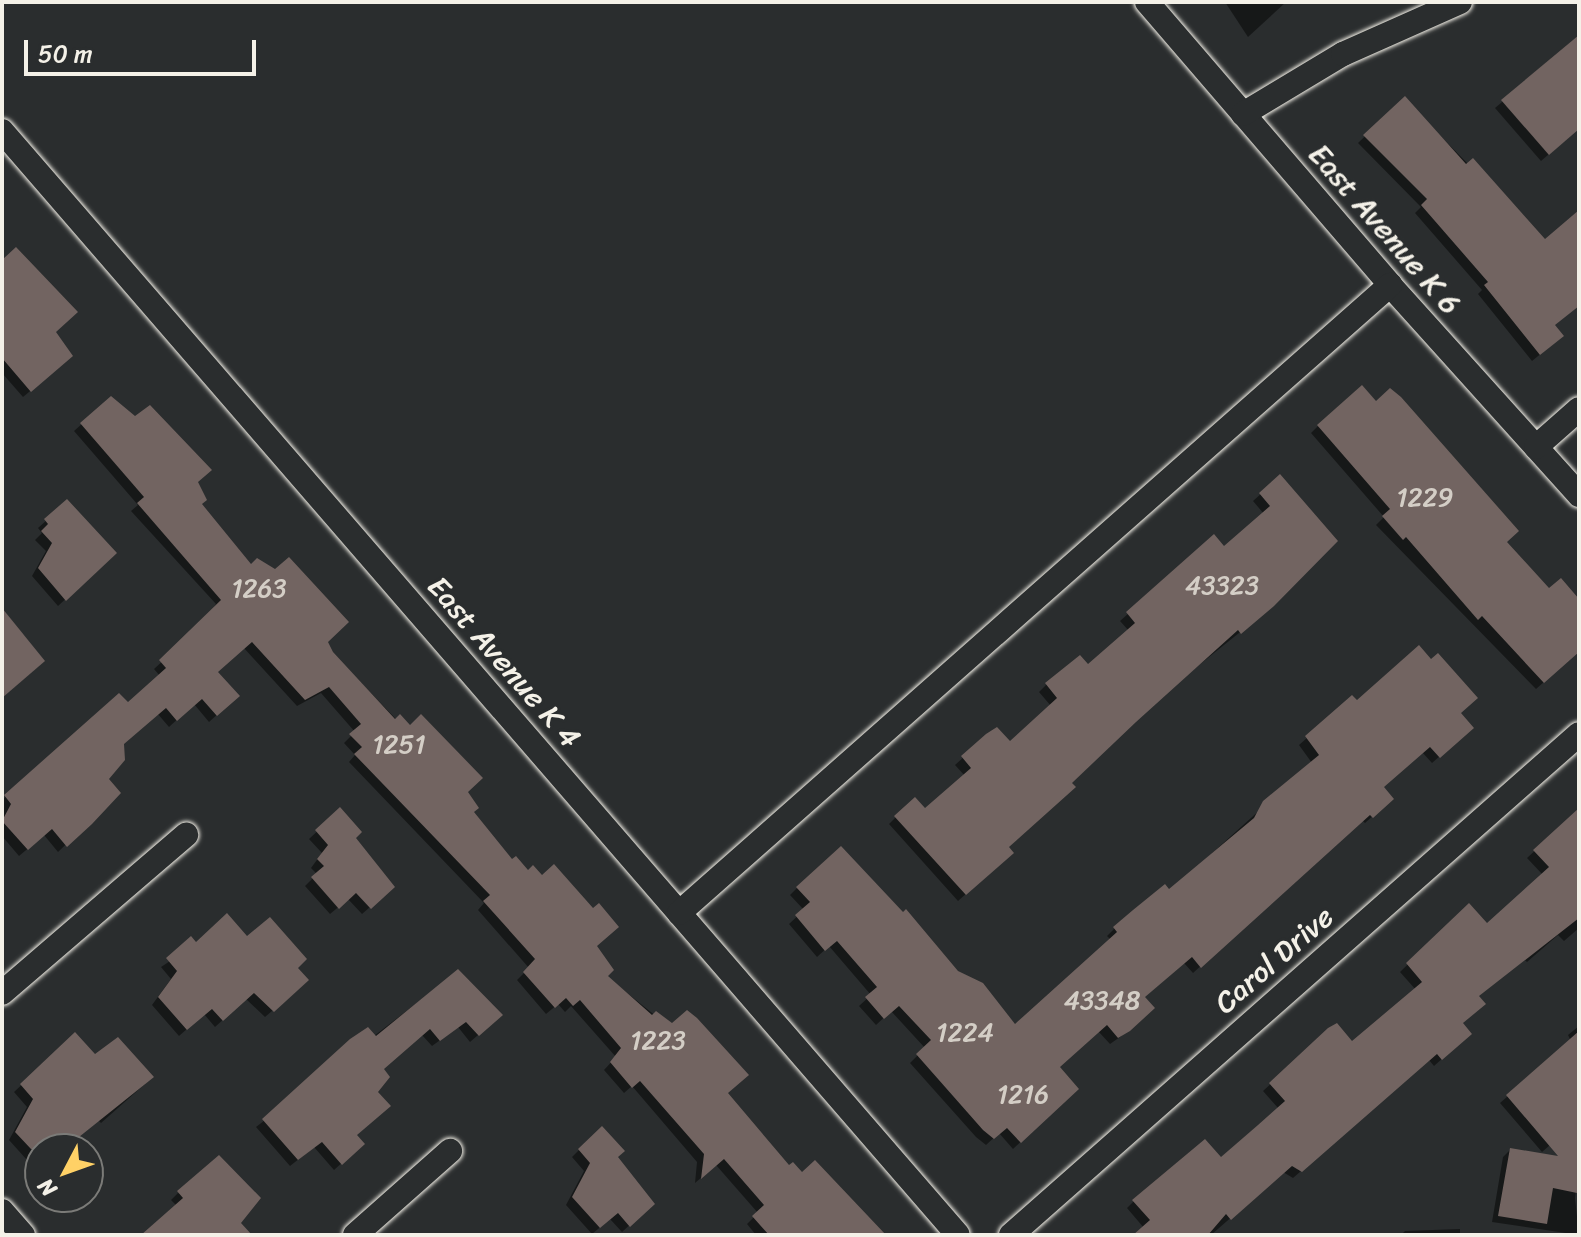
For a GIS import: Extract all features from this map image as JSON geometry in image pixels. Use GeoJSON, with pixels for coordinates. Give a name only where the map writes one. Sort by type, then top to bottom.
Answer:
{"type":"FeatureCollection","features":[{"type":"Feature","properties":{"kind":"street","name":"East Avenue K 6"},"geometry":{"type":"LineString","coordinates":[[1147,2],[1390,285],[1579,495]]}},
{"type":"Feature","properties":{"kind":"street"},"geometry":{"type":"LineString","coordinates":[[1243,114],[1343,54],[1460,2]]}},
{"type":"Feature","properties":{"kind":"street","name":"East Avenue K 4"},"geometry":{"type":"LineString","coordinates":[[2,131],[958,1235]]}},
{"type":"Feature","properties":{"kind":"street"},"geometry":{"type":"LineString","coordinates":[[679,913],[1390,285]]}},
{"type":"Feature","properties":{"kind":"street"},"geometry":{"type":"LineString","coordinates":[[1536,447],[1579,409]]}},
{"type":"Feature","properties":{"kind":"street","name":"Carol Drive"},"geometry":{"type":"LineString","coordinates":[[1011,1235],[1579,734]]}},
{"type":"Feature","properties":{"kind":"street"},"geometry":{"type":"LineString","coordinates":[[2,993],[186,835]]}},
{"type":"Feature","properties":{"kind":"street"},"geometry":{"type":"LineString","coordinates":[[355,1235],[450,1151]]}},
{"type":"Feature","properties":{"kind":"street"},"geometry":{"type":"LineString","coordinates":[[2,1211],[23,1235]]}},
{"type":"Feature","properties":{"kind":"building"},"geometry":{"type":"Polygon","coordinates":[[[1579,35],[1579,129],[1549,155],[1501,100],[1579,35]]]}},
{"type":"Feature","properties":{"kind":"building"},"geometry":{"type":"Polygon","coordinates":[[[1405,96],[1466,164],[1473,158],[1545,239],[1579,210],[1579,306],[1555,325],[1564,336],[1540,355],[1484,285],[1488,282],[1421,205],[1427,199],[1363,135],[1405,96]]]}},
{"type":"Feature","properties":{"kind":"building"},"geometry":{"type":"Polygon","coordinates":[[[16,247],[78,312],[56,332],[73,356],[31,392],[2,358],[2,260],[16,247]]]}},
{"type":"Feature","properties":{"kind":"building"},"geometry":{"type":"Polygon","coordinates":[[[1362,385],[1376,401],[1390,388],[1401,397],[1519,531],[1507,542],[1549,588],[1561,578],[1579,599],[1579,652],[1544,683],[1482,616],[1478,620],[1406,537],[1403,540],[1382,516],[1390,509],[1317,425],[1362,385]]]}},
{"type":"Feature","properties":{"kind":"building"},"geometry":{"type":"Polygon","coordinates":[[[111,396],[135,416],[150,405],[212,470],[198,482],[207,500],[202,504],[251,564],[257,558],[275,569],[289,557],[349,622],[328,642],[333,652],[395,719],[400,714],[410,725],[421,714],[483,778],[468,792],[479,808],[474,812],[512,859],[516,856],[528,870],[533,865],[542,875],[554,864],[593,908],[599,903],[619,927],[597,946],[614,970],[608,976],[652,1015],[656,1011],[672,1023],[687,1010],[697,1018],[749,1075],[728,1093],[789,1165],[793,1162],[802,1172],[815,1160],[886,1235],[769,1235],[752,1216],[764,1205],[724,1159],[701,1179],[704,1154],[640,1081],[632,1088],[610,1062],[621,1048],[580,1000],[573,1006],[566,998],[555,1008],[523,972],[535,959],[483,901],[490,895],[354,754],[362,747],[349,734],[361,724],[329,687],[305,700],[252,642],[218,672],[240,696],[217,716],[202,699],[177,721],[166,708],[124,744],[125,760],[109,779],[121,793],[92,824],[67,847],[52,829],[28,850],[2,821],[11,804],[4,795],[119,693],[128,702],[166,668],[159,660],[221,600],[137,503],[144,497],[80,423],[111,396]]]}},
{"type":"Feature","properties":{"kind":"building"},"geometry":{"type":"Polygon","coordinates":[[[1280,474],[1338,541],[1274,606],[1241,634],[1238,630],[1136,722],[1072,783],[1076,787],[1009,847],[1014,853],[966,895],[894,816],[915,797],[925,808],[971,768],[961,756],[986,734],[997,727],[1010,741],[1057,698],[1045,683],[1080,655],[1088,664],[1135,623],[1126,612],[1214,534],[1224,546],[1270,506],[1259,493],[1280,474]]]}},
{"type":"Feature","properties":{"kind":"building"},"geometry":{"type":"Polygon","coordinates":[[[67,499],[117,553],[66,601],[38,568],[52,543],[41,531],[48,524],[44,519],[67,499]]]}},
{"type":"Feature","properties":{"kind":"building"},"geometry":{"type":"Polygon","coordinates":[[[2,608],[45,661],[2,698],[2,608]]]}},
{"type":"Feature","properties":{"kind":"building"},"geometry":{"type":"Polygon","coordinates":[[[1419,645],[1431,659],[1438,653],[1478,698],[1461,713],[1474,728],[1440,758],[1430,747],[1384,787],[1394,799],[1373,818],[1370,815],[1201,968],[1192,957],[1145,997],[1155,1008],[1130,1031],[1118,1038],[1107,1025],[1060,1067],[1079,1089],[1021,1143],[1007,1128],[994,1139],[983,1130],[916,1054],[931,1040],[899,1006],[884,1019],[865,997],[877,987],[837,941],[825,951],[795,915],[810,902],[796,887],[841,846],[903,912],[906,909],[958,971],[983,983],[1015,1024],[1117,932],[1113,927],[1165,884],[1169,889],[1254,818],[1263,801],[1319,755],[1305,736],[1352,695],[1357,700],[1419,645]]]}},
{"type":"Feature","properties":{"kind":"building"},"geometry":{"type":"Polygon","coordinates":[[[340,807],[362,832],[356,838],[395,887],[371,909],[356,893],[339,909],[311,877],[324,866],[317,859],[328,845],[315,830],[340,807]]]}},
{"type":"Feature","properties":{"kind":"building"},"geometry":{"type":"Polygon","coordinates":[[[1579,808],[1579,918],[1479,996],[1486,1004],[1463,1023],[1472,1034],[1442,1060],[1437,1054],[1302,1172],[1292,1166],[1231,1220],[1226,1214],[1208,1235],[1133,1235],[1150,1220],[1132,1200],[1205,1139],[1221,1157],[1258,1125],[1285,1101],[1269,1083],[1328,1028],[1337,1023],[1352,1041],[1422,982],[1406,963],[1469,903],[1487,923],[1549,867],[1533,850],[1579,808]]]}},
{"type":"Feature","properties":{"kind":"building"},"geometry":{"type":"Polygon","coordinates":[[[227,913],[247,936],[270,917],[307,959],[298,968],[309,980],[274,1012],[254,993],[223,1021],[212,1009],[187,1030],[158,997],[177,971],[166,958],[191,936],[196,942],[227,913]]]}},
{"type":"Feature","properties":{"kind":"building"},"geometry":{"type":"Polygon","coordinates":[[[458,969],[503,1015],[479,1036],[466,1022],[440,1041],[430,1029],[384,1069],[390,1077],[378,1092],[391,1106],[357,1135],[365,1144],[342,1165],[322,1142],[298,1160],[262,1119],[350,1039],[368,1027],[376,1036],[458,969]]]}},
{"type":"Feature","properties":{"kind":"building"},"geometry":{"type":"Polygon","coordinates":[[[1579,1031],[1577,1193],[1553,1188],[1547,1224],[1498,1216],[1510,1148],[1558,1156],[1506,1095],[1579,1031]]]}},
{"type":"Feature","properties":{"kind":"building"},"geometry":{"type":"Polygon","coordinates":[[[75,1032],[95,1054],[118,1037],[154,1077],[84,1133],[24,1133],[24,1142],[15,1132],[33,1099],[20,1084],[75,1032]]]}},
{"type":"Feature","properties":{"kind":"building"},"geometry":{"type":"Polygon","coordinates":[[[602,1126],[625,1151],[618,1157],[655,1204],[630,1227],[618,1213],[600,1228],[572,1197],[590,1163],[578,1149],[602,1126]]]}},
{"type":"Feature","properties":{"kind":"building"},"geometry":{"type":"Polygon","coordinates":[[[219,1155],[261,1198],[241,1223],[252,1235],[141,1235],[183,1198],[177,1191],[219,1155]]]}}]}
